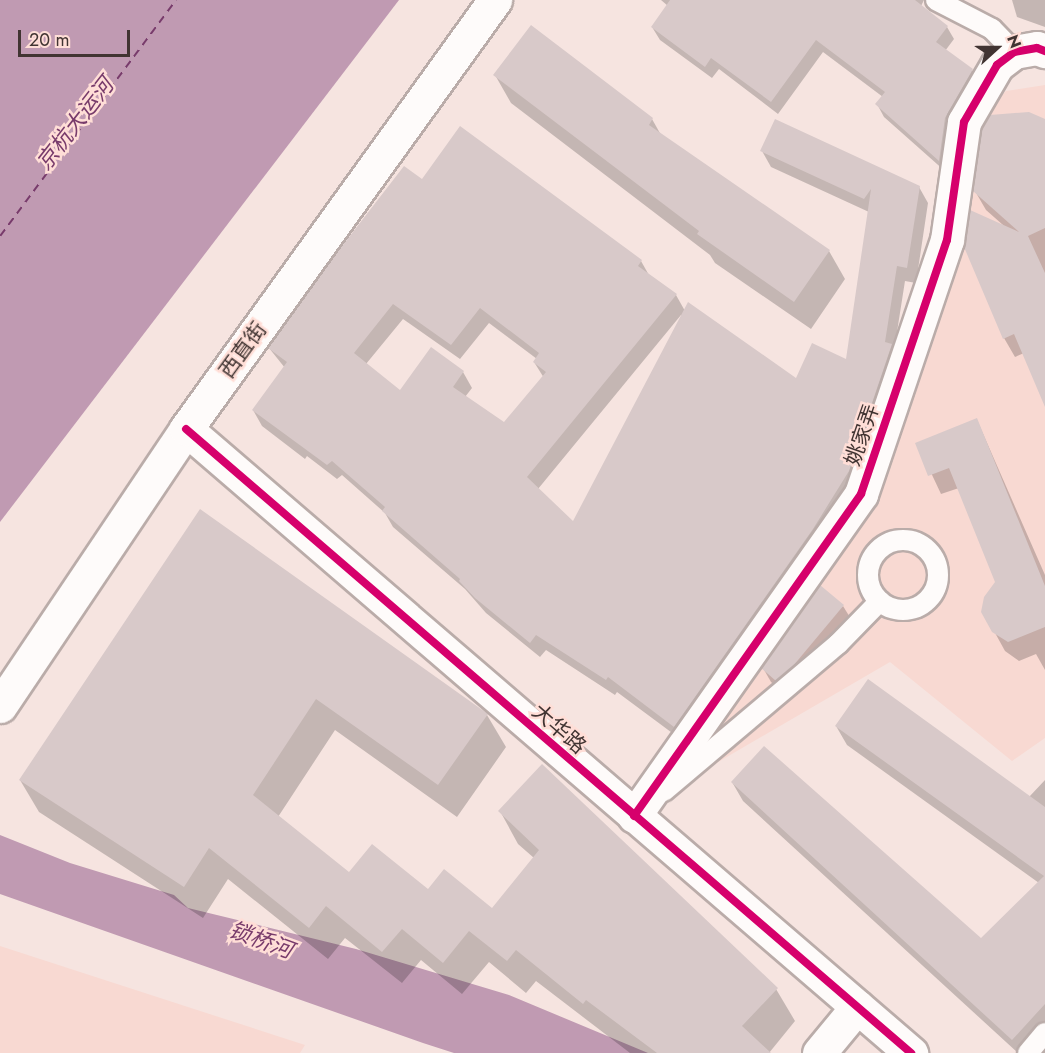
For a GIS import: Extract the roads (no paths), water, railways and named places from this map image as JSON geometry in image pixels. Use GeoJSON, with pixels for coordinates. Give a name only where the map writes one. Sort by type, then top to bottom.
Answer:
{"type":"FeatureCollection","features":[{"type":"Feature","properties":{"kind":"street","name":"西直街"},"geometry":{"type":"LineString","coordinates":[[0,706],[186,429],[495,0]]}},
{"type":"Feature","properties":{"kind":"street","name":"姚家弄"},"geometry":{"type":"LineString","coordinates":[[634,816],[861,494],[947,240],[964,122],[997,65],[1030,52]]}},
{"type":"Feature","properties":{"kind":"street","name":"大华路"},"geometry":{"type":"LineString","coordinates":[[186,429],[911,1053]]}},
{"type":"Feature","properties":{"kind":"street"},"geometry":{"type":"LineString","coordinates":[[819,1053],[857,1007]]}},
{"type":"Feature","properties":{"kind":"lane"},"geometry":{"type":"LineString","coordinates":[[936,0],[1030,52]]}},
{"type":"Feature","properties":{"kind":"lane"},"geometry":{"type":"LineString","coordinates":[[634,816],[838,644],[880,601]]}},
{"type":"Feature","properties":{"kind":"lane"},"geometry":{"type":"LineString","coordinates":[[1028,1053],[1045,1033]]}},
{"type":"Feature","properties":{"kind":"water","name":"京杭大运河"},"geometry":{"type":"Polygon","coordinates":[[[0,0],[399,0],[0,522],[0,0]]]}},
{"type":"Feature","properties":{"kind":"water","name":"锁桥河"},"geometry":{"type":"Polygon","coordinates":[[[0,835],[70,863],[174,895],[188,908],[356,949],[509,995],[648,1053],[454,1053],[423,1043],[0,894],[0,835]]]}}]}
